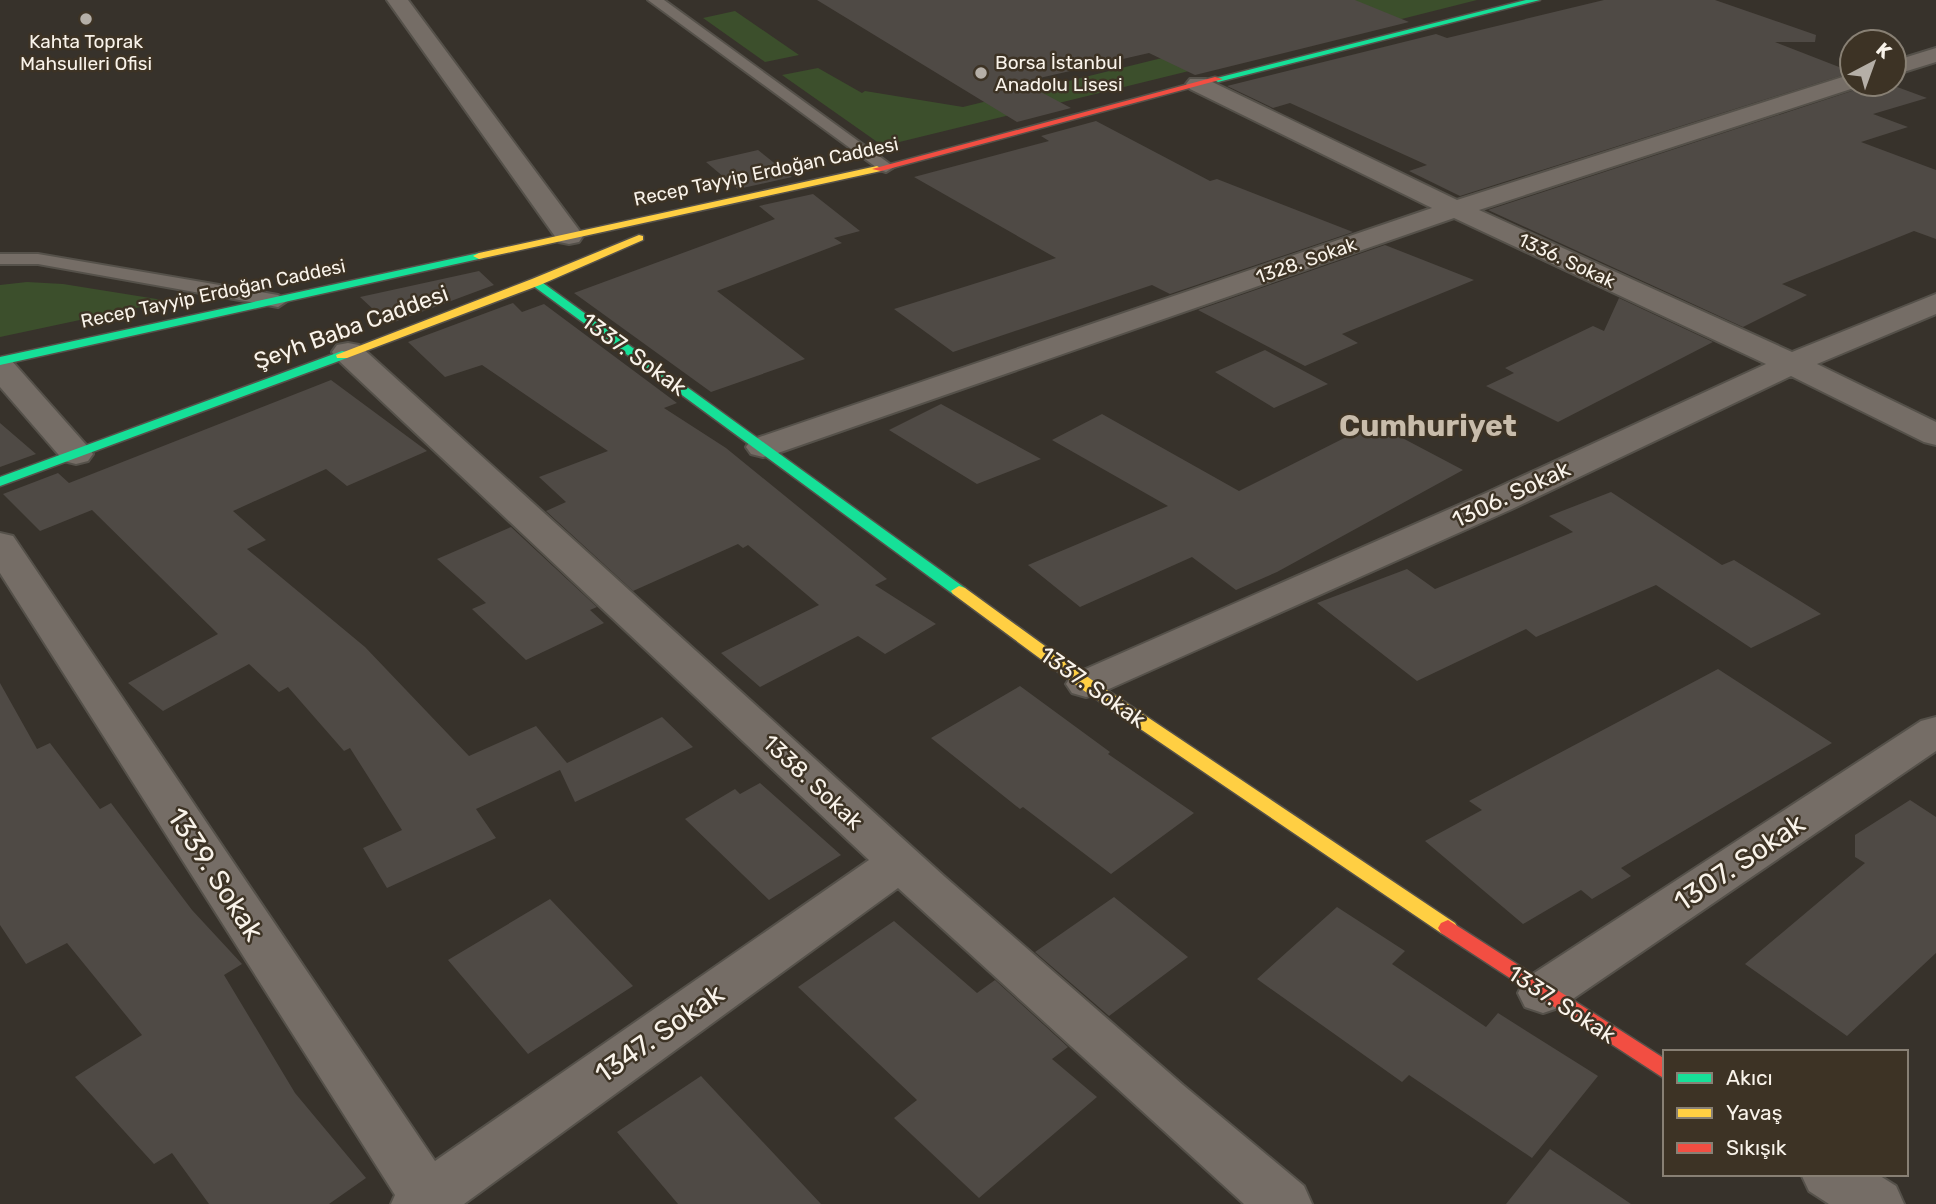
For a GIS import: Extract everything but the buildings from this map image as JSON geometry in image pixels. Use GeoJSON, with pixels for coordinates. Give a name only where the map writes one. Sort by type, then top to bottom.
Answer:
{"type":"FeatureCollection","features":[{"type":"Feature","properties":{"kind":"street"},"geometry":{"type":"LineString","coordinates":[[397,0],[569,236]]}},
{"type":"Feature","properties":{"kind":"street","name":"Recep Tayyip Erdoğan Caddesi"},"geometry":{"type":"LineString","coordinates":[[0,361],[886,167],[1198,83],[1536,0]]}},
{"type":"Feature","properties":{"kind":"street"},"geometry":{"type":"LineString","coordinates":[[1908,64],[1936,55]]}},
{"type":"Feature","properties":{"kind":"street","name":"1336. Sokak"},"geometry":{"type":"LineString","coordinates":[[1198,83],[1455,209],[1791,364],[1936,435]]}},
{"type":"Feature","properties":{"kind":"street","name":"1328. Sokak"},"geometry":{"type":"LineString","coordinates":[[763,447],[1455,209],[1838,86]]}},
{"type":"Feature","properties":{"kind":"street","name":"Şeyh Baba Caddesi"},"geometry":{"type":"LineString","coordinates":[[0,482],[536,282],[713,204]]}},
{"type":"Feature","properties":{"kind":"street","name":"1337. Sokak"},"geometry":{"type":"LineString","coordinates":[[536,282],[1086,684],[1543,993],[1663,1069]]}},
{"type":"Feature","properties":{"kind":"street","name":"1306. Sokak"},"geometry":{"type":"LineString","coordinates":[[1086,684],[1499,501],[1791,364],[1936,303]]}},
{"type":"Feature","properties":{"kind":"street","name":"1338. Sokak"},"geometry":{"type":"LineString","coordinates":[[348,352],[538,524],[899,863],[1284,1204]]}},
{"type":"Feature","properties":{"kind":"street"},"geometry":{"type":"LineString","coordinates":[[0,367],[76,454]]}},
{"type":"Feature","properties":{"kind":"street","name":"1339. Sokak"},"geometry":{"type":"LineString","coordinates":[[0,544],[426,1202]]}},
{"type":"Feature","properties":{"kind":"street","name":"1307. Sokak"},"geometry":{"type":"LineString","coordinates":[[1543,993],[1936,731]]}},
{"type":"Feature","properties":{"kind":"street","name":"1347. Sokak"},"geometry":{"type":"LineString","coordinates":[[426,1202],[899,863]]}},
{"type":"Feature","properties":{"kind":"street"},"geometry":{"type":"LineString","coordinates":[[1832,1176],[1876,1204]]}},
{"type":"Feature","properties":{"kind":"lane"},"geometry":{"type":"LineString","coordinates":[[655,0],[886,167]]}},
{"type":"Feature","properties":{"kind":"lane"},"geometry":{"type":"LineString","coordinates":[[0,259],[38,259],[278,301]]}},
{"type":"Feature","properties":{"kind":"green space"},"geometry":{"type":"Polygon","coordinates":[[[1283,0],[1477,0],[1358,30],[1283,0]]]}},
{"type":"Feature","properties":{"kind":"green space"},"geometry":{"type":"Polygon","coordinates":[[[735,11],[799,55],[765,62],[703,18],[735,11]]]}},
{"type":"Feature","properties":{"kind":"green space"},"geometry":{"type":"Polygon","coordinates":[[[1162,58],[1189,71],[883,146],[782,75],[818,68],[862,93],[865,91],[963,107],[1162,58]]]}},
{"type":"Feature","properties":{"kind":"green space"},"geometry":{"type":"Polygon","coordinates":[[[27,282],[63,284],[169,301],[0,337],[0,285],[27,282]]]}},
{"type":"Feature","properties":{"kind":"traffic: fast"},"geometry":{"type":"LineString","coordinates":[[1218,79],[1536,0]]}},
{"type":"Feature","properties":{"kind":"traffic: fast"},"geometry":{"type":"LineString","coordinates":[[0,361],[479,256]]}},
{"type":"Feature","properties":{"kind":"traffic: fast"},"geometry":{"type":"LineString","coordinates":[[536,282],[959,591]]}},
{"type":"Feature","properties":{"kind":"traffic: fast"},"geometry":{"type":"LineString","coordinates":[[0,482],[342,355]]}},
{"type":"Feature","properties":{"kind":"traffic: slow"},"geometry":{"type":"LineString","coordinates":[[479,256],[877,169]]}},
{"type":"Feature","properties":{"kind":"traffic: slow"},"geometry":{"type":"LineString","coordinates":[[342,355],[536,282],[639,238]]}},
{"type":"Feature","properties":{"kind":"traffic: slow"},"geometry":{"type":"LineString","coordinates":[[959,591],[1086,684],[1448,928]]}},
{"type":"Feature","properties":{"kind":"traffic: jam"},"geometry":{"type":"LineString","coordinates":[[877,169],[1218,79]]}},
{"type":"Feature","properties":{"kind":"traffic: jam"},"geometry":{"type":"LineString","coordinates":[[1448,928],[1663,1069]]}},
{"type":"Feature","properties":{"kind":"place","name":"Kahta Toprak Mahsulleri Ofisi"},"geometry":{"type":"Point","coordinates":[86,19]}},
{"type":"Feature","properties":{"kind":"place","name":"Borsa İstanbul Anadolu Lisesi"},"geometry":{"type":"Point","coordinates":[981,73]}},
{"type":"Feature","properties":{"kind":"district","name":"Cumhuriyet"},"geometry":{"type":"Point","coordinates":[1428,426]}}]}
